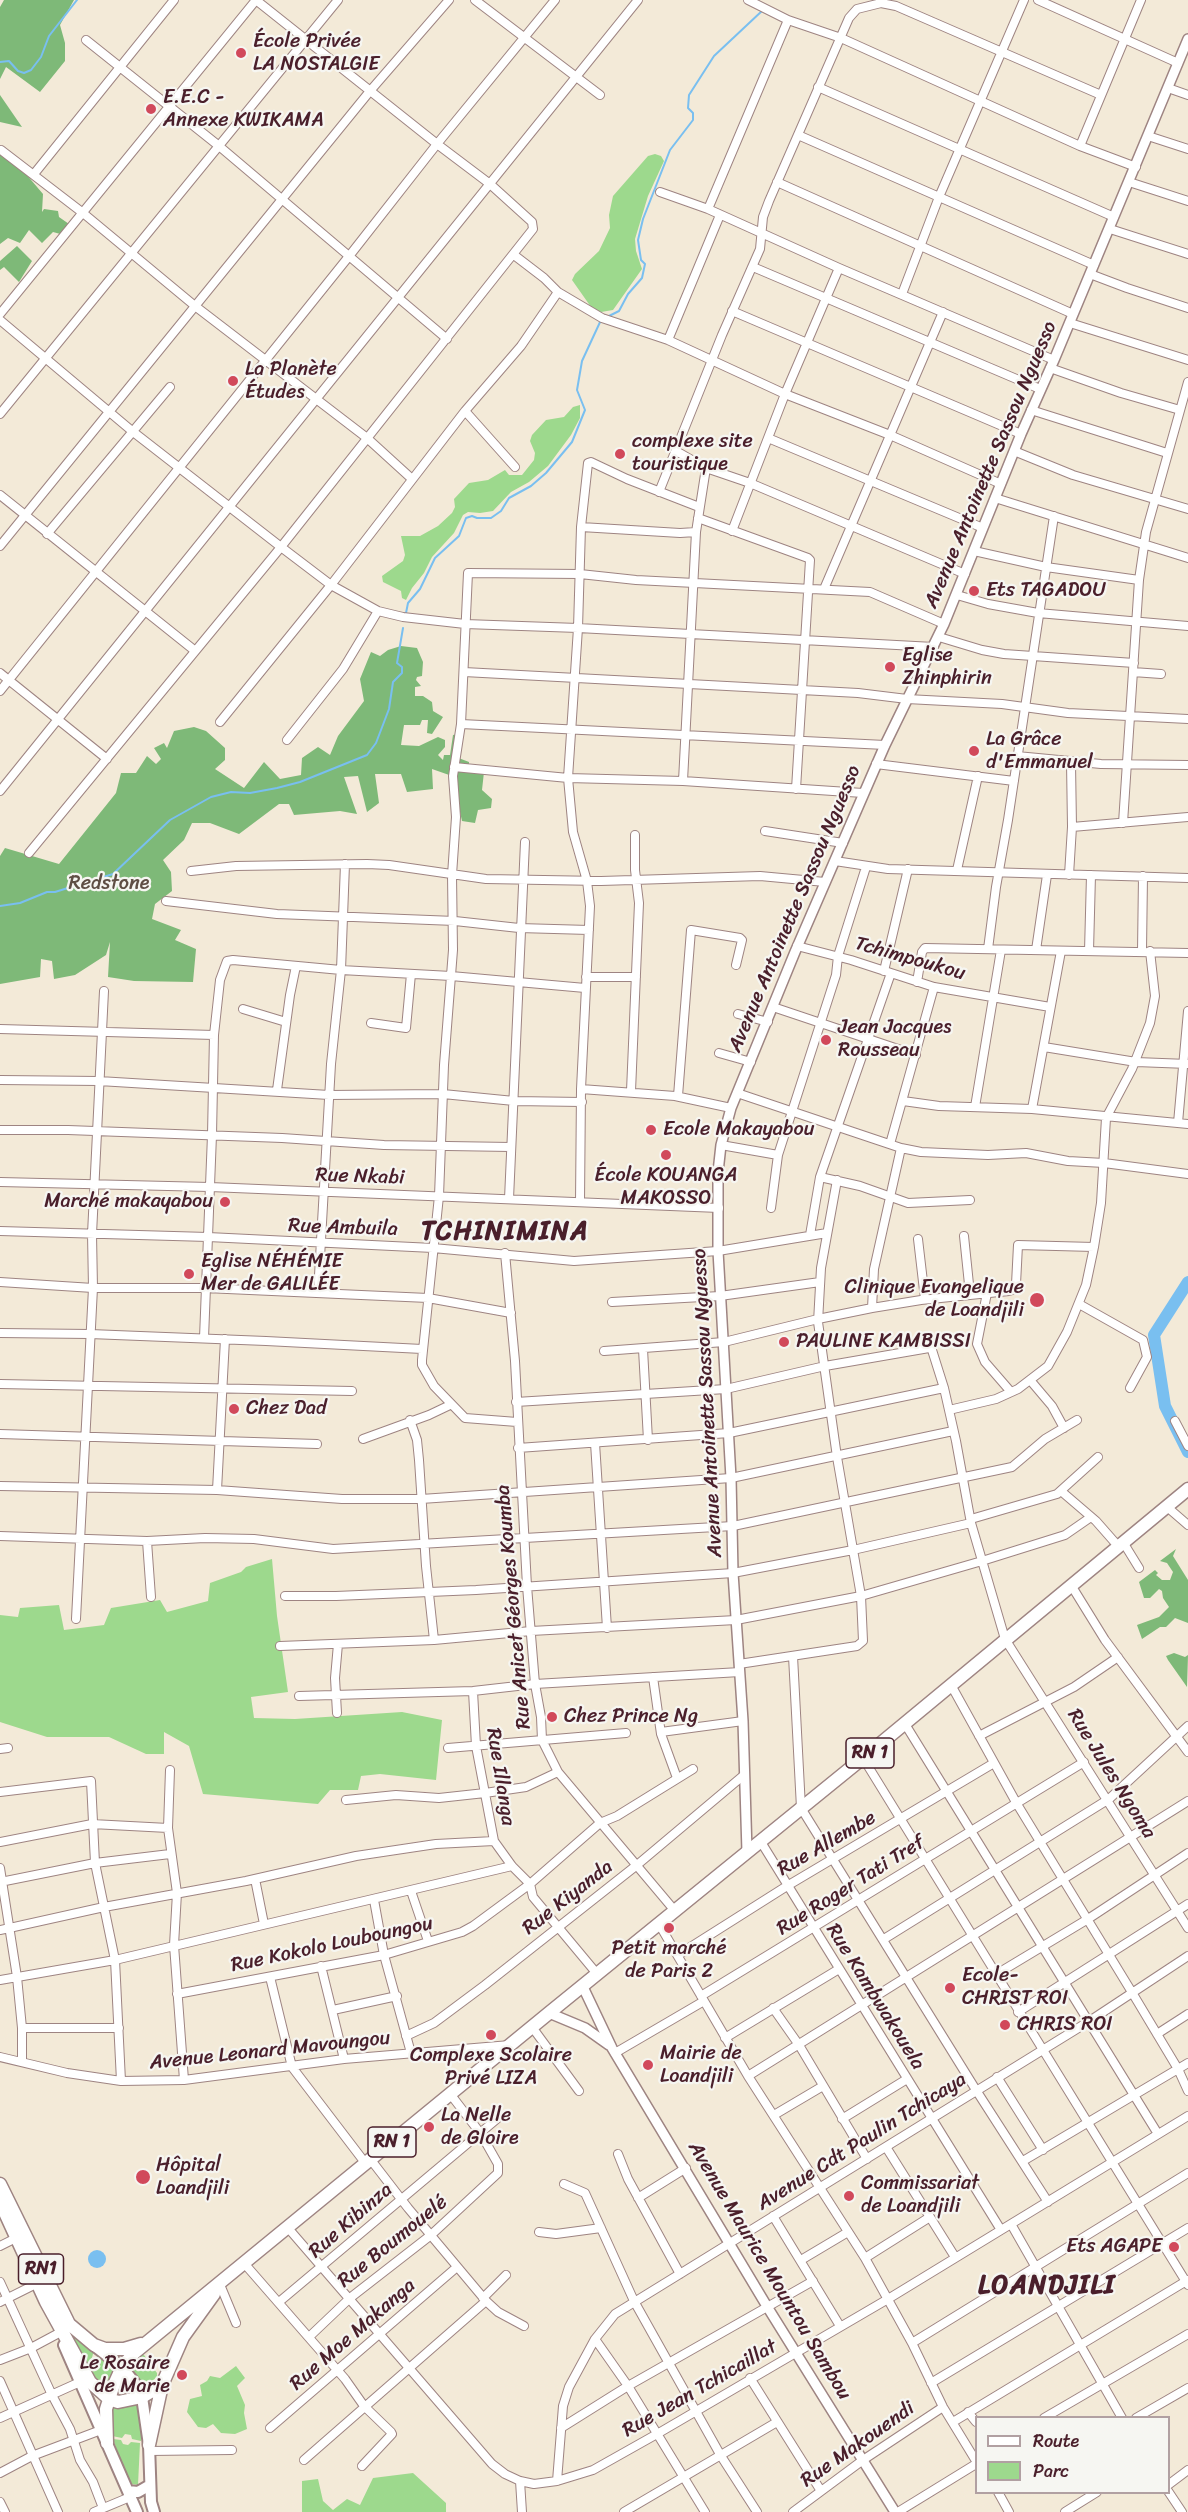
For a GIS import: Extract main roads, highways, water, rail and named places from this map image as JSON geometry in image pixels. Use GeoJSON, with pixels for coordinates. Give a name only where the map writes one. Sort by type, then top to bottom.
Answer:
{"type":"FeatureCollection","features":[{"type":"Feature","properties":{"kind":"highway","name":"RN 1"},"geometry":{"type":"LineString","coordinates":[[94,2345],[116,2350],[147,2342],[761,1842],[1188,1489]]}},
{"type":"Feature","properties":{"kind":"highway","name":"RN1"},"geometry":{"type":"LineString","coordinates":[[0,2184],[69,2324],[94,2345]]}},
{"type":"Feature","properties":{"kind":"highway","name":"RN1"},"geometry":{"type":"LineString","coordinates":[[0,2202],[46,2302],[83,2372],[99,2392],[109,2399]]}},
{"type":"Feature","properties":{"kind":"highway","name":"RN 1"},"geometry":{"type":"LineString","coordinates":[[162,2385],[183,2337],[205,2304],[238,2266]]}},
{"type":"Feature","properties":{"kind":"highway"},"geometry":{"type":"LineString","coordinates":[[172,2320],[183,2324],[183,2337]]}},
{"type":"Feature","properties":{"kind":"highway"},"geometry":{"type":"LineString","coordinates":[[107,2443],[105,2420],[109,2399],[122,2367],[147,2342]]}},
{"type":"Feature","properties":{"kind":"highway"},"geometry":{"type":"LineString","coordinates":[[109,2399],[118,2402],[142,2397],[162,2385]]}},
{"type":"Feature","properties":{"kind":"highway"},"geometry":{"type":"LineString","coordinates":[[149,2448],[162,2385]]}},
{"type":"Feature","properties":{"kind":"main road"},"geometry":{"type":"LineString","coordinates":[[46,2302],[137,2512]]}},
{"type":"Feature","properties":{"kind":"main road"},"geometry":{"type":"LineString","coordinates":[[94,2345],[122,2367],[142,2397],[154,2512]]}},
{"type":"Feature","properties":{"kind":"main road"},"geometry":{"type":"LineString","coordinates":[[129,2494],[150,2485]]}},
{"type":"Feature","properties":{"kind":"water"},"geometry":{"type":"Polygon","coordinates":[[[97,2250],[103,2253],[106,2259],[103,2265],[97,2268],[91,2265],[88,2259],[91,2253],[97,2250]]]}},
{"type":"Feature","properties":{"kind":"waterway"},"geometry":{"type":"LineString","coordinates":[[0,62],[9,61],[18,71],[24,73],[31,70],[41,57],[49,36],[77,0]]}},
{"type":"Feature","properties":{"kind":"waterway"},"geometry":{"type":"LineString","coordinates":[[609,316],[619,311],[628,294],[642,278],[645,264],[641,260],[638,240],[643,219],[670,150],[693,120],[693,113],[688,108],[689,95],[714,56],[763,10]]}},
{"type":"Feature","properties":{"kind":"waterway"},"geometry":{"type":"LineString","coordinates":[[406,613],[408,603],[420,589],[435,558],[459,536],[466,518],[472,516],[491,518],[501,511],[509,498],[531,486],[546,473],[572,442],[585,410],[577,390],[582,361],[601,320]]}},
{"type":"Feature","properties":{"kind":"waterway"},"geometry":{"type":"LineString","coordinates":[[0,906],[20,903],[47,892],[55,892],[113,874],[170,820],[211,797],[231,792],[250,793],[300,782],[367,755],[376,743],[389,709],[393,682],[402,673],[402,667],[397,663],[403,628]]}},
{"type":"Feature","properties":{"kind":"waterway"},"geometry":{"type":"LineString","coordinates":[[1188,1282],[1154,1335],[1165,1406],[1188,1452]]}},
{"type":"Feature","properties":{"kind":"place","name":"École Privée LA NOSTALGIE"},"geometry":{"type":"Point","coordinates":[241,53]}},
{"type":"Feature","properties":{"kind":"place","name":"E.E.C - Annexe KWIKAMA"},"geometry":{"type":"Point","coordinates":[151,109]}},
{"type":"Feature","properties":{"kind":"place","name":"La Planète Études"},"geometry":{"type":"Point","coordinates":[233,381]}},
{"type":"Feature","properties":{"kind":"place","name":"complexe site touristique"},"geometry":{"type":"Point","coordinates":[620,454]}},
{"type":"Feature","properties":{"kind":"place","name":"Ets TAGADOU"},"geometry":{"type":"Point","coordinates":[974,591]}},
{"type":"Feature","properties":{"kind":"place","name":"Eglise Zhinphirin"},"geometry":{"type":"Point","coordinates":[890,667]}},
{"type":"Feature","properties":{"kind":"place","name":"La Grâce d'Emmanuel"},"geometry":{"type":"Point","coordinates":[974,751]}},
{"type":"Feature","properties":{"kind":"place","name":"Jean Jacques Rousseau"},"geometry":{"type":"Point","coordinates":[826,1040]}},
{"type":"Feature","properties":{"kind":"place","name":"Ecole Makayabou"},"geometry":{"type":"Point","coordinates":[651,1130]}},
{"type":"Feature","properties":{"kind":"place","name":"École KOUANGA MAKOSSO"},"geometry":{"type":"Point","coordinates":[666,1155]}},
{"type":"Feature","properties":{"kind":"place","name":"Marché makayabou"},"geometry":{"type":"Point","coordinates":[225,1202]}},
{"type":"Feature","properties":{"kind":"place","name":"Eglise NÉHÉMIE Mer de GALILÉE"},"geometry":{"type":"Point","coordinates":[189,1274]}},
{"type":"Feature","properties":{"kind":"place","name":"Clinique Evangelique de Loandjili"},"geometry":{"type":"Point","coordinates":[1037,1300]}},
{"type":"Feature","properties":{"kind":"place","name":"PAULINE KAMBISSI"},"geometry":{"type":"Point","coordinates":[784,1342]}},
{"type":"Feature","properties":{"kind":"place","name":"Chez Dad"},"geometry":{"type":"Point","coordinates":[234,1409]}},
{"type":"Feature","properties":{"kind":"place","name":"Chez Prince Ng"},"geometry":{"type":"Point","coordinates":[552,1717]}},
{"type":"Feature","properties":{"kind":"place","name":"Petit marché de Paris 2"},"geometry":{"type":"Point","coordinates":[669,1928]}},
{"type":"Feature","properties":{"kind":"place","name":"Ecole- CHRIST ROI"},"geometry":{"type":"Point","coordinates":[950,1988]}},
{"type":"Feature","properties":{"kind":"place","name":"CHRIS ROI"},"geometry":{"type":"Point","coordinates":[1005,2025]}},
{"type":"Feature","properties":{"kind":"place","name":"Complexe Scolaire Privé LIZA"},"geometry":{"type":"Point","coordinates":[491,2035]}},
{"type":"Feature","properties":{"kind":"place","name":"Mairie de Loandjili"},"geometry":{"type":"Point","coordinates":[648,2065]}},
{"type":"Feature","properties":{"kind":"place","name":"La Nelle de Gloire"},"geometry":{"type":"Point","coordinates":[429,2127]}},
{"type":"Feature","properties":{"kind":"place","name":"Hôpital Loandjili"},"geometry":{"type":"Point","coordinates":[143,2177]}},
{"type":"Feature","properties":{"kind":"place","name":"Commissariat de Loandjili"},"geometry":{"type":"Point","coordinates":[849,2196]}},
{"type":"Feature","properties":{"kind":"place","name":"Ets AGAPE"},"geometry":{"type":"Point","coordinates":[1174,2247]}},
{"type":"Feature","properties":{"kind":"place","name":"Le Rosaire de Marie"},"geometry":{"type":"Point","coordinates":[182,2375]}},
{"type":"Feature","properties":{"kind":"district","name":"TCHINIMINA"},"geometry":{"type":"Point","coordinates":[505,1232]}},
{"type":"Feature","properties":{"kind":"district","name":"LOANDJILI"},"geometry":{"type":"Point","coordinates":[1047,2286]}},
{"type":"Feature","properties":{"kind":"park label","name":"Redstone"},"geometry":{"type":"Point","coordinates":[109,884]}}]}
